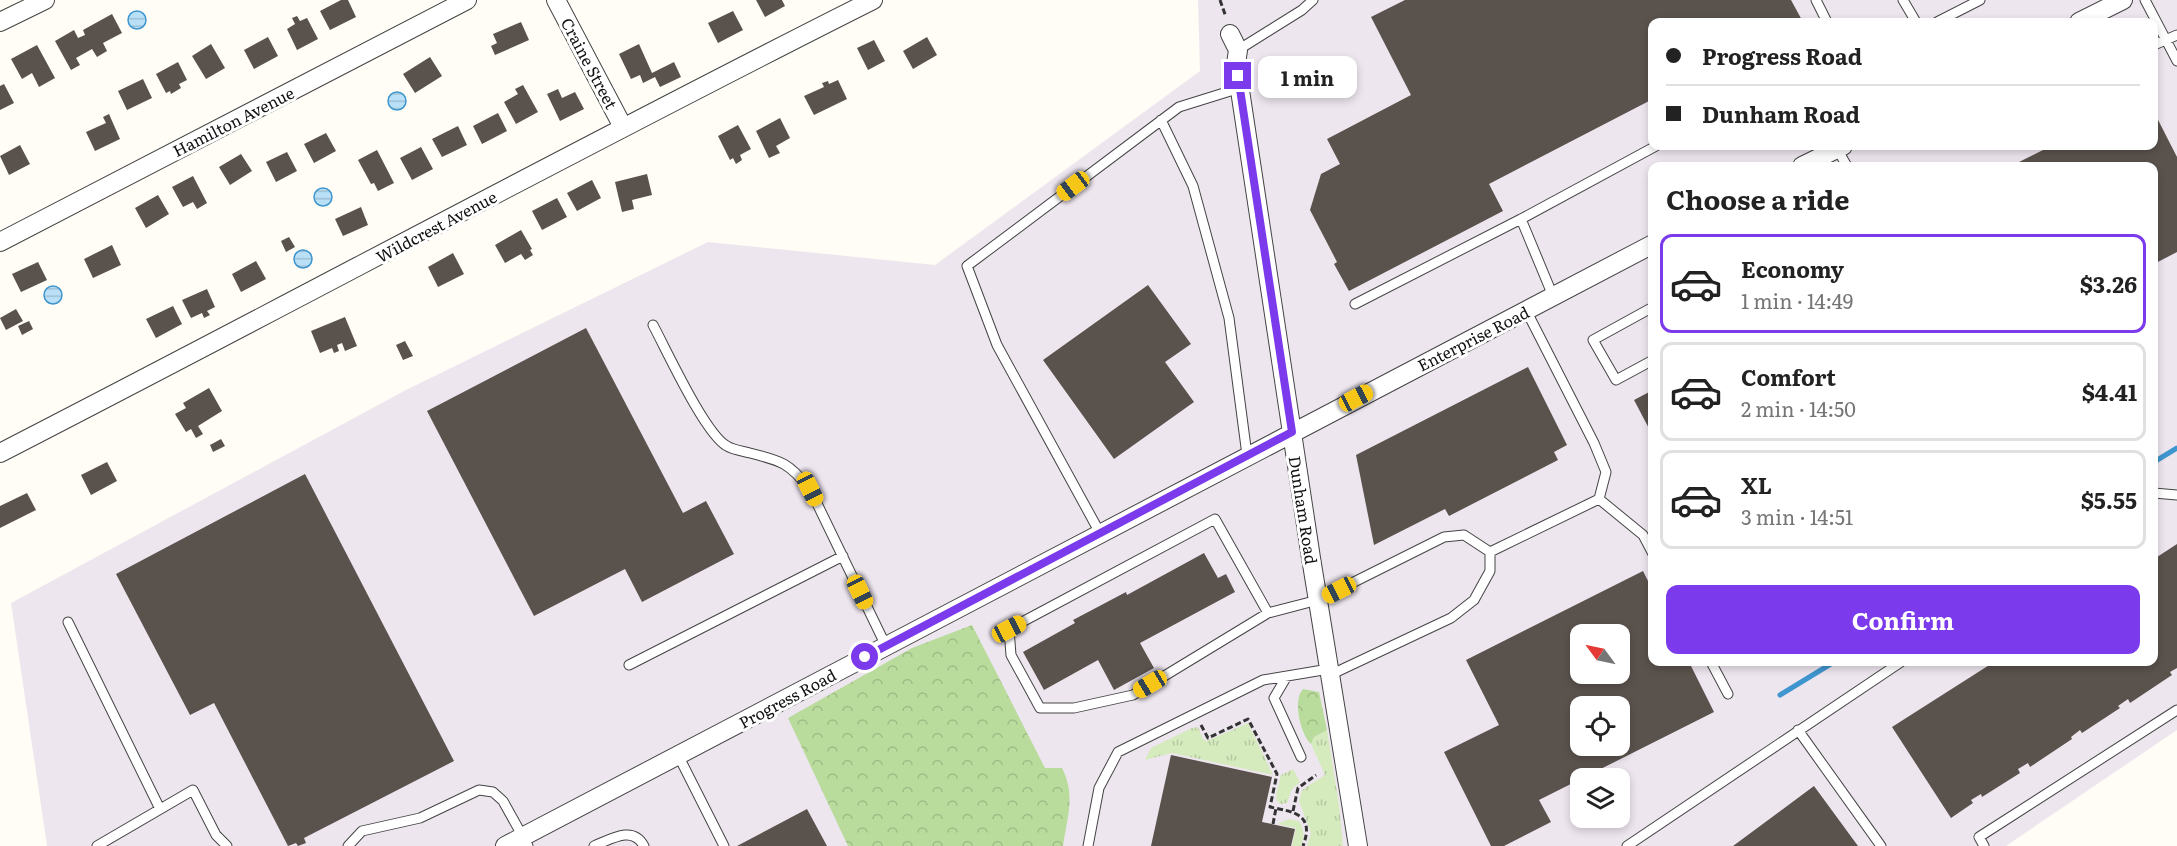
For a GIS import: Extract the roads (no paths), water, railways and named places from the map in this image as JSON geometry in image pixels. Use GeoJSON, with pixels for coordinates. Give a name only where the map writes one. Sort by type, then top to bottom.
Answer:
{"type":"FeatureCollection","features":[{"type":"Feature","properties":{"kind":"street"},"geometry":{"type":"LineString","coordinates":[[0,22],[45,0]]}},
{"type":"Feature","properties":{"kind":"street","name":"Hamilton Avenue"},"geometry":{"type":"LineString","coordinates":[[0,242],[466,0]]}},
{"type":"Feature","properties":{"kind":"street","name":"Craine Street"},"geometry":{"type":"LineString","coordinates":[[556,0],[623,127]]}},
{"type":"Feature","properties":{"kind":"street","name":"Wildcrest Avenue"},"geometry":{"type":"LineString","coordinates":[[0,453],[623,127],[873,0]]}},
{"type":"Feature","properties":{"kind":"street"},"geometry":{"type":"LineString","coordinates":[[2087,18],[2123,0]]}},
{"type":"Feature","properties":{"kind":"street","name":"Dunham Road"},"geometry":{"type":"LineString","coordinates":[[1230,34],[1238,50],[1236,64],[1358,846]]}},
{"type":"Feature","properties":{"kind":"street"},"geometry":{"type":"LineString","coordinates":[[1810,162],[1834,150]]}},
{"type":"Feature","properties":{"kind":"street","name":"Enterprise Road"},"geometry":{"type":"LineString","coordinates":[[1292,432],[1648,247]]}},
{"type":"Feature","properties":{"kind":"street","name":"Progress Road"},"geometry":{"type":"LineString","coordinates":[[504,846],[525,841],[678,755],[1292,432]]}},
{"type":"Feature","properties":{"kind":"lane"},"geometry":{"type":"LineString","coordinates":[[1238,50],[1302,10],[1313,0]]}},
{"type":"Feature","properties":{"kind":"lane"},"geometry":{"type":"LineString","coordinates":[[1816,0],[1825,18]]}},
{"type":"Feature","properties":{"kind":"lane"},"geometry":{"type":"LineString","coordinates":[[1903,0],[1914,18]]}},
{"type":"Feature","properties":{"kind":"lane"},"geometry":{"type":"LineString","coordinates":[[1945,18],[1980,0]]}},
{"type":"Feature","properties":{"kind":"lane"},"geometry":{"type":"LineString","coordinates":[[2145,0],[2155,18]]}},
{"type":"Feature","properties":{"kind":"lane"},"geometry":{"type":"LineString","coordinates":[[2158,24],[2177,61]]}},
{"type":"Feature","properties":{"kind":"lane"},"geometry":{"type":"LineString","coordinates":[[2158,43],[2177,34]]}},
{"type":"Feature","properties":{"kind":"lane"},"geometry":{"type":"LineString","coordinates":[[1100,533],[997,345],[967,266],[1179,107],[1240,88]]}},
{"type":"Feature","properties":{"kind":"lane"},"geometry":{"type":"LineString","coordinates":[[1161,120],[1193,186],[1229,318],[1247,455]]}},
{"type":"Feature","properties":{"kind":"lane"},"geometry":{"type":"LineString","coordinates":[[1355,304],[1521,219],[1649,150]]}},
{"type":"Feature","properties":{"kind":"lane"},"geometry":{"type":"LineString","coordinates":[[1521,219],[1553,296]]}},
{"type":"Feature","properties":{"kind":"lane"},"geometry":{"type":"LineString","coordinates":[[1490,552],[1599,499],[1606,472],[1594,443],[1526,310]]}},
{"type":"Feature","properties":{"kind":"lane"},"geometry":{"type":"LineString","coordinates":[[1648,310],[1593,340],[1616,380],[1648,363]]}},
{"type":"Feature","properties":{"kind":"lane"},"geometry":{"type":"LineString","coordinates":[[653,326],[706,424],[728,447],[777,460],[796,471],[810,489],[886,646]]}},
{"type":"Feature","properties":{"kind":"lane"},"geometry":{"type":"LineString","coordinates":[[2158,494],[2177,495]]}},
{"type":"Feature","properties":{"kind":"lane"},"geometry":{"type":"LineString","coordinates":[[1599,499],[1643,535],[1648,544]]}},
{"type":"Feature","properties":{"kind":"lane"},"geometry":{"type":"LineString","coordinates":[[1268,613],[1215,519],[1009,629],[1011,655],[1040,708],[1074,708],[1133,694],[1268,613],[1318,600],[1444,537],[1464,535],[1490,552]]}},
{"type":"Feature","properties":{"kind":"lane"},"geometry":{"type":"LineString","coordinates":[[1088,846],[1099,788],[1118,752],[1263,680],[1330,672],[1450,618],[1474,600],[1490,571],[1490,552]]}},
{"type":"Feature","properties":{"kind":"lane"},"geometry":{"type":"LineString","coordinates":[[629,665],[843,556]]}},
{"type":"Feature","properties":{"kind":"lane"},"geometry":{"type":"LineString","coordinates":[[68,622],[160,809]]}},
{"type":"Feature","properties":{"kind":"lane"},"geometry":{"type":"LineString","coordinates":[[1713,666],[1728,694]]}},
{"type":"Feature","properties":{"kind":"lane"},"geometry":{"type":"LineString","coordinates":[[1627,846],[1895,666]]}},
{"type":"Feature","properties":{"kind":"lane"},"geometry":{"type":"LineString","coordinates":[[1287,676],[1274,699],[1301,757]]}},
{"type":"Feature","properties":{"kind":"lane"},"geometry":{"type":"LineString","coordinates":[[1984,846],[1979,837],[2177,710]]}},
{"type":"Feature","properties":{"kind":"lane"},"geometry":{"type":"LineString","coordinates":[[1798,730],[1881,846]]}},
{"type":"Feature","properties":{"kind":"lane"},"geometry":{"type":"LineString","coordinates":[[678,755],[724,846]]}},
{"type":"Feature","properties":{"kind":"lane"},"geometry":{"type":"LineString","coordinates":[[97,846],[193,790],[216,835],[227,846]]}},
{"type":"Feature","properties":{"kind":"lane"},"geometry":{"type":"LineString","coordinates":[[348,846],[362,831],[420,818],[479,790],[493,792],[503,801],[525,841]]}},
{"type":"Feature","properties":{"kind":"lane"},"geometry":{"type":"LineString","coordinates":[[594,846],[629,834],[636,836],[644,846]]}},
{"type":"Feature","properties":{"kind":"water"},"geometry":{"type":"Polygon","coordinates":[[[133,11],[141,11],[146,16],[144,27],[133,29],[128,24],[128,16],[133,11]]]}},
{"type":"Feature","properties":{"kind":"water"},"geometry":{"type":"Polygon","coordinates":[[[393,92],[401,92],[406,97],[404,108],[393,110],[388,105],[388,97],[393,92]]]}},
{"type":"Feature","properties":{"kind":"water"},"geometry":{"type":"Polygon","coordinates":[[[319,188],[327,188],[332,193],[330,204],[319,206],[314,201],[314,193],[319,188]]]}},
{"type":"Feature","properties":{"kind":"water"},"geometry":{"type":"Polygon","coordinates":[[[299,250],[307,250],[312,255],[310,266],[299,268],[294,263],[294,255],[299,250]]]}},
{"type":"Feature","properties":{"kind":"water"},"geometry":{"type":"Polygon","coordinates":[[[49,286],[57,286],[62,291],[60,302],[49,304],[44,299],[44,291],[49,286]]]}},
{"type":"Feature","properties":{"kind":"waterway"},"geometry":{"type":"LineString","coordinates":[[2158,460],[2177,448]]}},
{"type":"Feature","properties":{"kind":"waterway"},"geometry":{"type":"LineString","coordinates":[[1780,695],[1827,666]]}}]}
